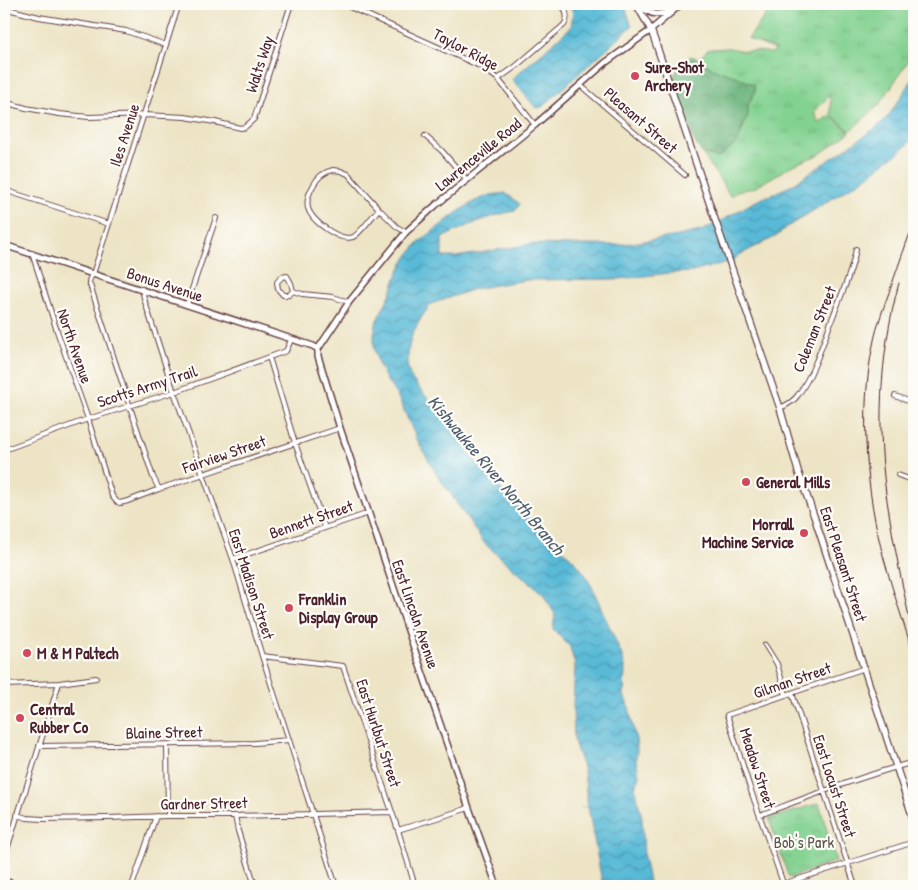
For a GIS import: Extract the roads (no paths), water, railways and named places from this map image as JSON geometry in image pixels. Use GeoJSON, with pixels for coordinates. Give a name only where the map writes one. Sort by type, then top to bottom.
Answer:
{"type":"FeatureCollection","features":[{"type":"Feature","properties":{"kind":"main road","name":"East Pleasant Street"},"geometry":{"type":"LineString","coordinates":[[637,5],[651,30],[780,408],[798,471],[865,668],[914,821]]}},
{"type":"Feature","properties":{"kind":"street","name":"Iles Avenue"},"geometry":{"type":"LineString","coordinates":[[93,274],[179,4]]}},
{"type":"Feature","properties":{"kind":"street","name":"Walts Way"},"geometry":{"type":"LineString","coordinates":[[144,115],[185,117],[240,128],[245,127],[254,119],[291,4]]}},
{"type":"Feature","properties":{"kind":"street","name":"Taylor Ridge"},"geometry":{"type":"LineString","coordinates":[[343,4],[482,68],[498,79],[535,125]]}},
{"type":"Feature","properties":{"kind":"street"},"geometry":{"type":"LineString","coordinates":[[498,79],[564,25],[567,16],[561,4]]}},
{"type":"Feature","properties":{"kind":"street","name":"Lawrenceville Road"},"geometry":{"type":"LineString","coordinates":[[318,349],[349,302],[406,232],[605,64],[651,30],[681,4]]}},
{"type":"Feature","properties":{"kind":"street"},"geometry":{"type":"LineString","coordinates":[[637,5],[657,15],[673,11]]}},
{"type":"Feature","properties":{"kind":"street"},"geometry":{"type":"LineString","coordinates":[[4,8],[39,17],[126,31],[166,45]]}},
{"type":"Feature","properties":{"kind":"street","name":"Pleasant Street"},"geometry":{"type":"LineString","coordinates":[[580,85],[685,175]]}},
{"type":"Feature","properties":{"kind":"street"},"geometry":{"type":"LineString","coordinates":[[4,102],[59,114],[89,117],[144,115]]}},
{"type":"Feature","properties":{"kind":"street"},"geometry":{"type":"LineString","coordinates":[[425,136],[442,151],[467,180]]}},
{"type":"Feature","properties":{"kind":"street"},"geometry":{"type":"LineString","coordinates":[[379,209],[358,233],[351,238],[346,238],[329,231],[316,221],[308,211],[308,195],[319,177],[329,171],[341,171],[348,174],[397,227],[406,232]]}},
{"type":"Feature","properties":{"kind":"street"},"geometry":{"type":"LineString","coordinates":[[4,190],[109,224]]}},
{"type":"Feature","properties":{"kind":"street"},"geometry":{"type":"LineString","coordinates":[[187,304],[216,218]]}},
{"type":"Feature","properties":{"kind":"street","name":"Bonus Avenue"},"geometry":{"type":"LineString","coordinates":[[4,245],[187,304],[318,349]]}},
{"type":"Feature","properties":{"kind":"street","name":"Coleman Street"},"geometry":{"type":"LineString","coordinates":[[780,408],[797,397],[806,382],[849,276],[856,249]]}},
{"type":"Feature","properties":{"kind":"street","name":"North Avenue"},"geometry":{"type":"LineString","coordinates":[[32,254],[112,496],[117,502]]}},
{"type":"Feature","properties":{"kind":"street"},"geometry":{"type":"LineString","coordinates":[[93,274],[90,282],[96,305],[153,477],[159,489]]}},
{"type":"Feature","properties":{"kind":"street"},"geometry":{"type":"LineString","coordinates":[[287,276],[293,291],[290,295],[281,294],[277,287],[277,282],[280,278],[287,276]]}},
{"type":"Feature","properties":{"kind":"street","name":"East Madison Street"},"geometry":{"type":"LineString","coordinates":[[142,290],[202,475],[233,559],[336,886]]}},
{"type":"Feature","properties":{"kind":"street"},"geometry":{"type":"LineString","coordinates":[[293,291],[302,294],[334,297],[349,302]]}},
{"type":"Feature","properties":{"kind":"street","name":"Scotts Army Trail"},"geometry":{"type":"LineString","coordinates":[[4,450],[88,419],[174,392],[286,351],[291,340]]}},
{"type":"Feature","properties":{"kind":"street","name":"East Lincoln Avenue"},"geometry":{"type":"LineString","coordinates":[[318,349],[318,356],[340,428],[497,886]]}},
{"type":"Feature","properties":{"kind":"street"},"geometry":{"type":"LineString","coordinates":[[269,357],[295,443],[325,528]]}},
{"type":"Feature","properties":{"kind":"street"},"geometry":{"type":"LineString","coordinates":[[895,396],[914,403]]}},
{"type":"Feature","properties":{"kind":"street","name":"Fairview Street"},"geometry":{"type":"LineString","coordinates":[[117,502],[128,501],[340,428]]}},
{"type":"Feature","properties":{"kind":"street"},"geometry":{"type":"LineString","coordinates":[[898,475],[914,480]]}},
{"type":"Feature","properties":{"kind":"street","name":"Bennett Street"},"geometry":{"type":"LineString","coordinates":[[233,559],[369,513]]}},
{"type":"Feature","properties":{"kind":"street"},"geometry":{"type":"LineString","coordinates":[[765,645],[777,664],[786,695]]}},
{"type":"Feature","properties":{"kind":"street","name":"East Hurlbut Street"},"geometry":{"type":"LineString","coordinates":[[262,656],[343,666],[415,886]]}},
{"type":"Feature","properties":{"kind":"street","name":"Gilman Street"},"geometry":{"type":"LineString","coordinates":[[727,715],[865,668]]}},
{"type":"Feature","properties":{"kind":"street"},"geometry":{"type":"LineString","coordinates":[[4,685],[59,683],[96,678]]}},
{"type":"Feature","properties":{"kind":"street"},"geometry":{"type":"LineString","coordinates":[[4,859],[59,683]]}},
{"type":"Feature","properties":{"kind":"street","name":"East Locust Street"},"geometry":{"type":"LineString","coordinates":[[792,693],[855,886]]}},
{"type":"Feature","properties":{"kind":"street","name":"Meadow Street"},"geometry":{"type":"LineString","coordinates":[[727,715],[783,885]]}},
{"type":"Feature","properties":{"kind":"street","name":"Blaine Street"},"geometry":{"type":"LineString","coordinates":[[39,746],[255,743],[289,740]]}},
{"type":"Feature","properties":{"kind":"street"},"geometry":{"type":"LineString","coordinates":[[167,745],[168,816]]}},
{"type":"Feature","properties":{"kind":"street"},"geometry":{"type":"LineString","coordinates":[[760,816],[824,791],[914,762]]}},
{"type":"Feature","properties":{"kind":"street"},"geometry":{"type":"LineString","coordinates":[[398,830],[469,808]]}},
{"type":"Feature","properties":{"kind":"street","name":"Gardner Street"},"geometry":{"type":"LineString","coordinates":[[17,816],[42,819],[392,812]]}},
{"type":"Feature","properties":{"kind":"street"},"geometry":{"type":"LineString","coordinates":[[132,886],[156,816]]}},
{"type":"Feature","properties":{"kind":"street"},"geometry":{"type":"LineString","coordinates":[[235,816],[256,886]]}},
{"type":"Feature","properties":{"kind":"street"},"geometry":{"type":"LineString","coordinates":[[783,885],[802,877],[914,842]]}},
{"type":"Feature","properties":{"kind":"street"},"geometry":{"type":"LineString","coordinates":[[4,884],[20,886]]}},
{"type":"Feature","properties":{"kind":"water"},"geometry":{"type":"Polygon","coordinates":[[[570,4],[624,4],[632,26],[542,107],[536,108],[512,79],[571,27],[573,14],[570,4]]]}},
{"type":"Feature","properties":{"kind":"water"},"geometry":{"type":"Polygon","coordinates":[[[914,77],[914,138],[896,155],[862,180],[787,227],[777,236],[739,255],[734,260],[693,272],[619,279],[526,280],[474,289],[431,304],[412,335],[407,364],[410,376],[446,419],[473,458],[489,477],[543,532],[573,559],[585,574],[621,653],[625,666],[624,696],[629,707],[636,740],[636,760],[639,775],[635,788],[642,818],[644,857],[650,886],[603,886],[587,801],[584,771],[574,741],[575,665],[570,647],[553,629],[555,614],[543,594],[485,544],[436,473],[417,440],[399,399],[378,363],[374,348],[377,320],[390,295],[399,270],[418,243],[473,202],[490,195],[505,193],[520,204],[515,211],[478,222],[442,238],[442,257],[456,257],[532,244],[618,245],[701,231],[752,203],[790,186],[877,127],[889,115],[914,77]]]}},
{"type":"Feature","properties":{"kind":"waterway"},"geometry":{"type":"LineString","coordinates":[[581,807],[588,807]]}},
{"type":"Feature","properties":{"kind":"railway"},"geometry":{"type":"LineString","coordinates":[[914,223],[879,322],[869,370],[866,397],[866,452],[873,508],[884,559],[914,656]]}},
{"type":"Feature","properties":{"kind":"railway"},"geometry":{"type":"LineString","coordinates":[[899,283],[887,338],[881,395],[881,423],[884,479],[890,522],[911,627]]}},
{"type":"Feature","properties":{"kind":"place","name":"Sure-Shot Archery"},"geometry":{"type":"Point","coordinates":[635,76]}},
{"type":"Feature","properties":{"kind":"place","name":"General Mills"},"geometry":{"type":"Point","coordinates":[746,482]}},
{"type":"Feature","properties":{"kind":"place","name":"Morrall Machine Service"},"geometry":{"type":"Point","coordinates":[804,533]}},
{"type":"Feature","properties":{"kind":"place","name":"Franklin Display Group"},"geometry":{"type":"Point","coordinates":[289,608]}},
{"type":"Feature","properties":{"kind":"place","name":"M & M Paltech"},"geometry":{"type":"Point","coordinates":[27,653]}},
{"type":"Feature","properties":{"kind":"place","name":"Central Rubber Co"},"geometry":{"type":"Point","coordinates":[20,718]}},
{"type":"Feature","properties":{"kind":"water label","name":"Kishwaukee River North Branch"},"geometry":{"type":"Point","coordinates":[496,475]}},
{"type":"Feature","properties":{"kind":"park label","name":"Bob's Park"},"geometry":{"type":"Point","coordinates":[804,842]}}]}
